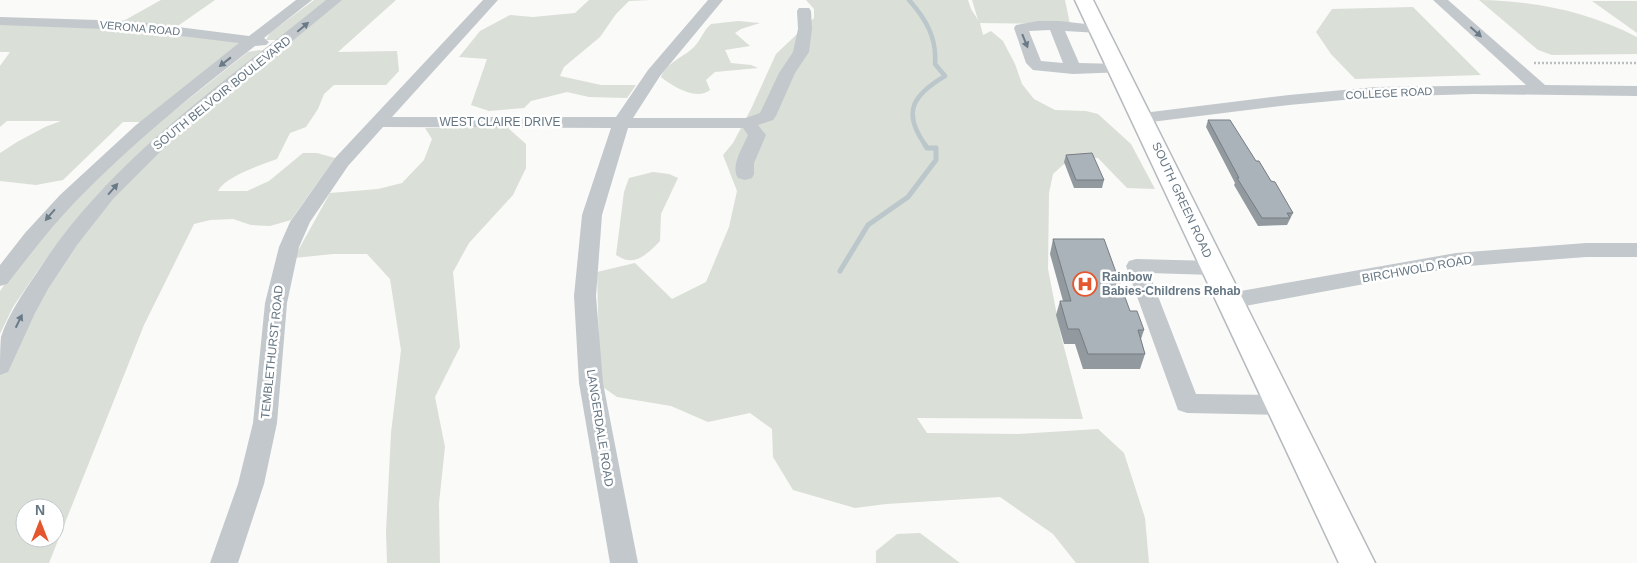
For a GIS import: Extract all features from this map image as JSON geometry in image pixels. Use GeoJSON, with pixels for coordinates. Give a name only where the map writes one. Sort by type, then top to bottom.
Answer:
{"type":"FeatureCollection","features":[{"type":"Feature","properties":{"kind":"main road","name":"SOUTH GREEN ROAD"},"geometry":{"type":"LineString","coordinates":[[1084,0],[1143,118],[1213,268],[1357,563]]}},
{"type":"Feature","properties":{"kind":"street","name":"SOUTH BELVOIR BOULEVARD"},"geometry":{"type":"LineString","coordinates":[[0,279],[34,233],[93,170],[148,122],[305,0]]}},
{"type":"Feature","properties":{"kind":"street","name":"SOUTH BELVOIR BOULEVARD"},"geometry":{"type":"LineString","coordinates":[[0,366],[20,318],[52,264],[80,227],[126,174],[176,128],[335,0]]}},
{"type":"Feature","properties":{"kind":"street","name":"TEMBLETHURST ROAD"},"geometry":{"type":"LineString","coordinates":[[224,563],[251,484],[265,423],[280,277],[300,222],[341,162],[491,0]]}},
{"type":"Feature","properties":{"kind":"street","name":"LANGERDALE ROAD"},"geometry":{"type":"LineString","coordinates":[[624,563],[590,383],[585,296],[592,215],[621,123],[654,72],[716,0]]}},
{"type":"Feature","properties":{"kind":"street"},"geometry":{"type":"LineString","coordinates":[[1440,0],[1542,91]]}},
{"type":"Feature","properties":{"kind":"street"},"geometry":{"type":"LineString","coordinates":[[745,174],[745,163],[758,135],[748,123],[767,116],[787,73],[801,52],[805,28],[804,11]]}},
{"type":"Feature","properties":{"kind":"street","name":"VERONA ROAD"},"geometry":{"type":"LineString","coordinates":[[0,21],[56,21],[140,26],[279,46]]}},
{"type":"Feature","properties":{"kind":"street"},"geometry":{"type":"LineString","coordinates":[[1098,29],[1027,26],[1021,28],[1034,62],[1039,67],[1119,69]]}},
{"type":"Feature","properties":{"kind":"street"},"geometry":{"type":"LineString","coordinates":[[1056,27],[1073,69]]}},
{"type":"Feature","properties":{"kind":"street","name":"COLLEGE ROAD"},"geometry":{"type":"LineString","coordinates":[[1143,118],[1304,98],[1377,92],[1637,91]]}},
{"type":"Feature","properties":{"kind":"street","name":"WEST CLAIRE DRIVE"},"geometry":{"type":"LineString","coordinates":[[379,122],[748,123]]}},
{"type":"Feature","properties":{"kind":"street","name":"BIRCHWOLD ROAD"},"geometry":{"type":"LineString","coordinates":[[1229,301],[1456,260],[1586,250],[1637,250]]}},
{"type":"Feature","properties":{"kind":"street"},"geometry":{"type":"LineString","coordinates":[[1213,268],[1136,266],[1187,403],[1280,405]]}},
{"type":"Feature","properties":{"kind":"path"},"geometry":{"type":"LineString","coordinates":[[1528,57],[1535,63],[1637,64]]}},
{"type":"Feature","properties":{"kind":"shaded area"},"geometry":{"type":"Polygon","coordinates":[[[161,0],[215,0],[172,30],[252,41],[149,122],[123,122],[63,180],[36,185],[0,181],[0,153],[45,127],[61,121],[7,121],[0,127],[0,66],[10,52],[0,52],[0,21],[116,25],[161,0]]]}},
{"type":"Feature","properties":{"kind":"shaded area"},"geometry":{"type":"Polygon","coordinates":[[[314,0],[329,0],[277,40],[266,40],[270,33],[314,0]]]}},
{"type":"Feature","properties":{"kind":"shaded area"},"geometry":{"type":"Polygon","coordinates":[[[335,0],[396,0],[338,52],[397,51],[399,71],[386,85],[334,85],[324,94],[318,109],[306,127],[290,133],[277,159],[236,176],[218,191],[247,191],[269,181],[303,153],[317,153],[335,158],[291,220],[270,226],[251,225],[233,219],[210,220],[194,224],[144,325],[65,523],[65,498],[15,498],[15,548],[55,548],[49,563],[0,563],[0,366],[20,318],[126,174],[335,0]]]}},
{"type":"Feature","properties":{"kind":"shaded area"},"geometry":{"type":"Polygon","coordinates":[[[589,0],[651,0],[629,1],[616,14],[600,37],[564,67],[560,76],[601,85],[636,85],[627,98],[589,97],[567,92],[531,101],[524,108],[489,111],[471,105],[487,59],[459,57],[480,31],[510,15],[533,17],[575,13],[589,0]]]}},
{"type":"Feature","properties":{"kind":"shaded area"},"geometry":{"type":"Polygon","coordinates":[[[806,0],[968,0],[978,20],[972,0],[1065,0],[1070,24],[980,23],[983,35],[991,31],[1003,41],[1015,64],[1022,84],[1034,99],[1055,110],[1086,111],[1098,114],[1131,144],[1155,189],[1127,188],[1098,158],[1073,156],[1053,174],[1049,193],[1048,269],[1061,336],[1083,419],[917,418],[927,433],[1018,434],[1098,429],[1124,453],[1145,518],[1149,563],[1076,563],[1053,534],[1000,497],[886,504],[855,508],[793,490],[773,457],[772,429],[750,413],[708,422],[671,406],[617,397],[600,385],[597,272],[635,263],[672,299],[706,282],[729,227],[737,191],[723,155],[733,143],[751,109],[776,54],[814,18],[814,9],[806,0]]]}},
{"type":"Feature","properties":{"kind":"shaded area"},"geometry":{"type":"Polygon","coordinates":[[[1479,0],[1540,5],[1599,20],[1637,37],[1637,54],[1552,55],[1538,50],[1479,0]]]}},
{"type":"Feature","properties":{"kind":"shaded area"},"geometry":{"type":"Polygon","coordinates":[[[1592,1],[1637,1],[1637,33],[1592,1]]]}},
{"type":"Feature","properties":{"kind":"shaded area"},"geometry":{"type":"Polygon","coordinates":[[[1413,7],[1481,75],[1355,79],[1331,54],[1316,32],[1332,9],[1413,7]]]}},
{"type":"Feature","properties":{"kind":"shaded area"},"geometry":{"type":"Polygon","coordinates":[[[738,21],[760,23],[735,33],[750,46],[725,50],[731,63],[751,65],[758,68],[715,72],[706,80],[710,90],[698,94],[684,91],[661,77],[672,63],[694,47],[711,24],[738,21]]]}},
{"type":"Feature","properties":{"kind":"shaded area"},"geometry":{"type":"Polygon","coordinates":[[[264,51],[98,196],[66,232],[43,263],[13,307],[0,334],[0,291],[23,257],[74,196],[142,136],[248,52],[264,51]]]}},
{"type":"Feature","properties":{"kind":"shaded area"},"geometry":{"type":"Polygon","coordinates":[[[507,127],[526,144],[526,168],[513,195],[469,243],[453,272],[460,347],[435,397],[445,447],[439,503],[440,563],[387,563],[386,532],[391,433],[401,350],[390,279],[367,254],[333,254],[294,258],[330,193],[378,189],[402,183],[424,160],[432,139],[425,128],[507,127]]]}},
{"type":"Feature","properties":{"kind":"shaded area"},"geometry":{"type":"Polygon","coordinates":[[[653,172],[669,174],[678,178],[661,214],[660,241],[640,258],[635,260],[623,259],[616,255],[624,192],[629,178],[653,172]]]}},
{"type":"Feature","properties":{"kind":"shaded area"},"geometry":{"type":"Polygon","coordinates":[[[920,533],[960,563],[876,563],[876,551],[897,534],[920,533]]]}},
{"type":"Feature","properties":{"kind":"building"},"geometry":{"type":"Polygon","coordinates":[[[1208,120],[1230,120],[1256,161],[1259,161],[1271,181],[1275,182],[1293,213],[1287,213],[1290,218],[1262,218],[1237,178],[1239,178],[1208,120]]]}},
{"type":"Feature","properties":{"kind":"building"},"geometry":{"type":"Polygon","coordinates":[[[1092,153],[1104,180],[1076,180],[1066,155],[1092,153]]]}},
{"type":"Feature","properties":{"kind":"building","name":"Rainbow Babies-Childrens Rehab"},"geometry":{"type":"Polygon","coordinates":[[[1053,239],[1104,239],[1130,311],[1137,311],[1144,330],[1138,330],[1145,354],[1088,354],[1079,329],[1068,329],[1060,301],[1071,301],[1053,239]]]}},
{"type":"Feature","properties":{"kind":"waterway"},"geometry":{"type":"LineString","coordinates":[[909,0],[921,14],[929,29],[934,46],[935,64],[945,76],[925,90],[914,105],[914,123],[918,134],[926,146]]}},
{"type":"Feature","properties":{"kind":"waterway"},"geometry":{"type":"LineString","coordinates":[[840,271],[868,225],[908,197],[936,160],[936,148],[927,148],[925,145]]}},
{"type":"Feature","properties":{"kind":"place","name":"Rainbow Babies-Childrens Rehab"},"geometry":{"type":"Point","coordinates":[1085,284]}}]}
